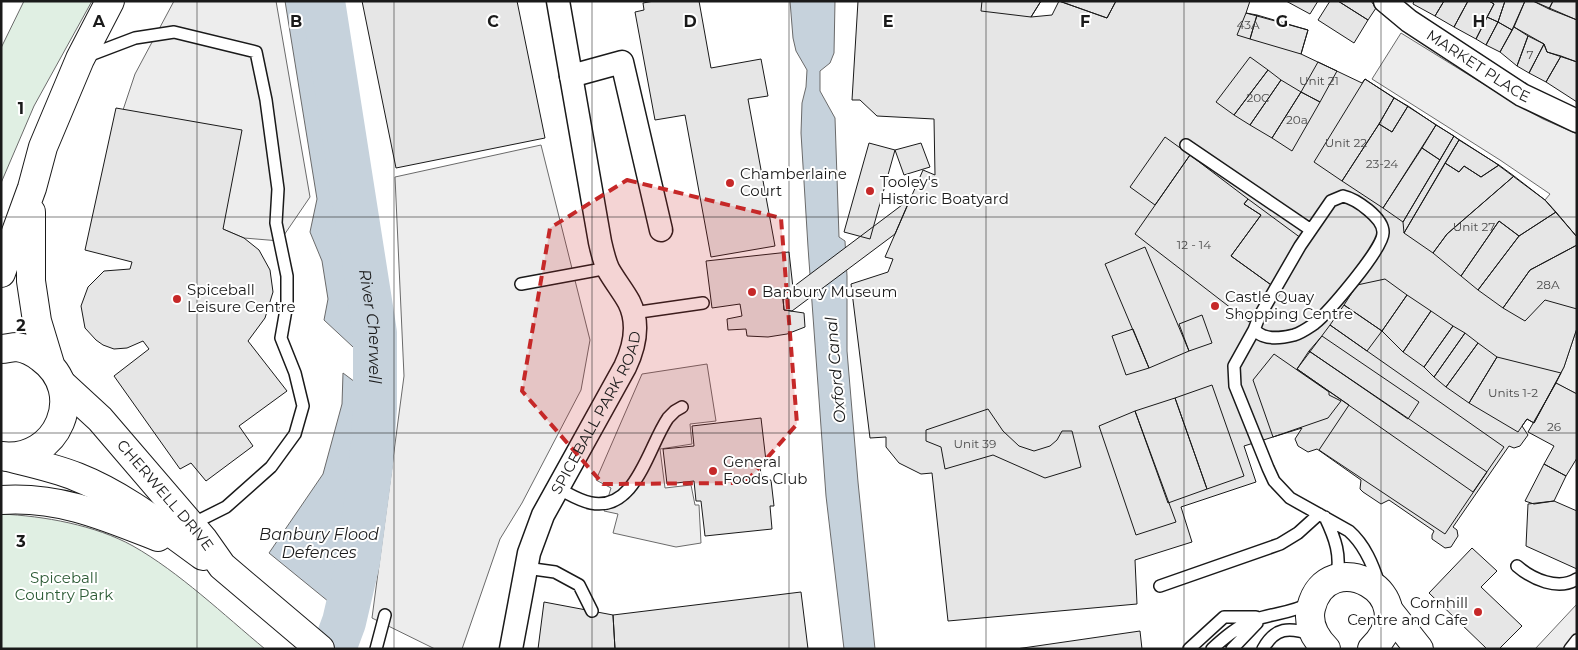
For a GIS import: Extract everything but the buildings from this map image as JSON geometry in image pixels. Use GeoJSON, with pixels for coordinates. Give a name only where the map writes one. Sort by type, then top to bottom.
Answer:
{"type":"FeatureCollection","features":[{"type":"Feature","properties":{"kind":"street"},"geometry":{"type":"LineString","coordinates":[[1,273],[32,188],[43,147],[80,59],[110,1]]}},
{"type":"Feature","properties":{"kind":"street","name":"SPICEBALL PARK ROAD"},"geometry":{"type":"LineString","coordinates":[[511,649],[529,553],[543,515],[631,354],[635,333],[633,313],[608,268],[600,242],[558,1]]}},
{"type":"Feature","properties":{"kind":"street","name":"MARKET PLACE"},"geometry":{"type":"LineString","coordinates":[[1385,1],[1429,35],[1522,95],[1577,121]]}},
{"type":"Feature","properties":{"kind":"street"},"geometry":{"type":"LineString","coordinates":[[571,76],[622,62],[661,230]]}},
{"type":"Feature","properties":{"kind":"street"},"geometry":{"type":"LineString","coordinates":[[4,456],[20,456],[37,450],[52,437],[62,420],[65,404],[37,321],[31,281],[32,188]]}},
{"type":"Feature","properties":{"kind":"street","name":"CHERWELL DRIVE"},"geometry":{"type":"LineString","coordinates":[[1,349],[17,347],[35,353],[100,419],[203,539],[213,561],[320,649]]}},
{"type":"Feature","properties":{"kind":"street"},"geometry":{"type":"LineString","coordinates":[[4,456],[77,477],[106,490],[213,561]]}},
{"type":"Feature","properties":{"kind":"street"},"geometry":{"type":"LineString","coordinates":[[1,500],[36,500],[83,509],[213,561]]}},
{"type":"Feature","properties":{"kind":"street"},"geometry":{"type":"LineString","coordinates":[[1322,645],[1311,627],[1310,612],[1312,602],[1316,594],[1327,584],[1350,577],[1365,580],[1377,588],[1419,649]]}},
{"type":"Feature","properties":{"kind":"street"},"geometry":{"type":"LineString","coordinates":[[1372,649],[1381,640],[1387,629],[1386,603]]}},
{"type":"Feature","properties":{"kind":"lane"},"geometry":{"type":"LineString","coordinates":[[80,59],[135,38],[174,32],[256,52],[266,100],[278,189],[276,223],[287,276],[287,304],[281,338],[295,373],[304,406],[295,434],[271,467],[226,507],[190,525]]}},
{"type":"Feature","properties":{"kind":"lane"},"geometry":{"type":"LineString","coordinates":[[1186,145],[1311,230]]}},
{"type":"Feature","properties":{"kind":"lane"},"geometry":{"type":"LineString","coordinates":[[1254,330],[1264,336],[1285,337],[1294,335],[1316,323],[1366,265],[1380,244],[1384,232],[1374,214],[1349,197],[1343,196],[1331,201],[1311,230],[1259,317],[1234,366],[1235,386],[1274,481],[1290,498],[1350,531],[1359,541],[1374,568],[1386,603]]}},
{"type":"Feature","properties":{"kind":"lane"},"geometry":{"type":"LineString","coordinates":[[521,284],[608,268]]}},
{"type":"Feature","properties":{"kind":"lane"},"geometry":{"type":"LineString","coordinates":[[633,313],[703,303]]}},
{"type":"Feature","properties":{"kind":"lane"},"geometry":{"type":"LineString","coordinates":[[558,489],[588,503],[605,504],[619,498],[636,480],[665,422],[671,414],[682,407]]}},
{"type":"Feature","properties":{"kind":"lane"},"geometry":{"type":"LineString","coordinates":[[1322,516],[1333,533],[1338,549],[1339,564],[1336,580]]}},
{"type":"Feature","properties":{"kind":"lane"},"geometry":{"type":"LineString","coordinates":[[1160,586],[1280,544],[1322,516]]}},
{"type":"Feature","properties":{"kind":"lane"},"geometry":{"type":"LineString","coordinates":[[1517,566],[1526,573],[1547,582],[1567,583],[1577,579]]}},
{"type":"Feature","properties":{"kind":"lane"},"geometry":{"type":"LineString","coordinates":[[526,568],[555,572],[579,585],[592,611]]}},
{"type":"Feature","properties":{"kind":"lane"},"geometry":{"type":"LineString","coordinates":[[1212,649],[1235,630],[1256,619],[1300,609],[1312,602]]}},
{"type":"Feature","properties":{"kind":"lane"},"geometry":{"type":"LineString","coordinates":[[376,649],[384,615]]}},
{"type":"Feature","properties":{"kind":"lane"},"geometry":{"type":"LineString","coordinates":[[1189,649],[1224,616],[1265,617]]}},
{"type":"Feature","properties":{"kind":"lane"},"geometry":{"type":"LineString","coordinates":[[1232,649],[1254,625],[1265,617]]}},
{"type":"Feature","properties":{"kind":"lane"},"geometry":{"type":"LineString","coordinates":[[1265,645],[1277,632],[1294,630],[1312,634],[1322,645]]}},
{"type":"Feature","properties":{"kind":"lane"},"geometry":{"type":"LineString","coordinates":[[1570,649],[1577,640]]}},
{"type":"Feature","properties":{"kind":"highlighted area"},"geometry":{"type":"Polygon","coordinates":[[[627,180],[781,218],[797,424],[745,483],[603,484],[522,391],[550,228],[627,180]]]}},
{"type":"Feature","properties":{"kind":"green space"},"geometry":{"type":"Polygon","coordinates":[[[24,1],[92,1],[34,106],[1,183],[1,48],[24,1]]]}},
{"type":"Feature","properties":{"kind":"green space","name":"Spiceball Country Park"},"geometry":{"type":"Polygon","coordinates":[[[1,514],[52,519],[86,527],[133,546],[184,581],[265,649],[1,649],[1,514]]]}},
{"type":"Feature","properties":{"kind":"shaded area"},"geometry":{"type":"Polygon","coordinates":[[[174,1],[276,1],[310,197],[280,241],[244,238],[223,229],[123,110],[135,74],[174,1]]]}},
{"type":"Feature","properties":{"kind":"shaded area"},"geometry":{"type":"Polygon","coordinates":[[[1401,33],[1519,106],[1577,134],[1577,237],[1545,200],[1550,194],[1372,79],[1401,33]]]}},
{"type":"Feature","properties":{"kind":"shaded area"},"geometry":{"type":"Polygon","coordinates":[[[541,145],[590,340],[581,390],[522,503],[500,539],[462,649],[435,649],[372,618],[404,376],[395,177],[541,145]]]}},
{"type":"Feature","properties":{"kind":"shaded area"},"geometry":{"type":"Polygon","coordinates":[[[1577,328],[1577,394],[1556,383],[1564,367],[1577,328]]]}},
{"type":"Feature","properties":{"kind":"shaded area"},"geometry":{"type":"Polygon","coordinates":[[[707,364],[716,421],[690,424],[692,444],[660,449],[665,488],[691,485],[695,505],[699,505],[701,543],[676,547],[613,533],[618,514],[604,511],[611,488],[596,480],[642,374],[707,364]]]}},
{"type":"Feature","properties":{"kind":"shaded area"},"geometry":{"type":"Polygon","coordinates":[[[1577,604],[1577,649],[1535,649],[1577,604]]]}},
{"type":"Feature","properties":{"kind":"water"},"geometry":{"type":"Polygon","coordinates":[[[285,1],[316,1],[343,157],[363,289],[367,360],[324,320],[328,299],[322,261],[310,232],[317,199],[285,1]]]}},
{"type":"Feature","properties":{"kind":"water","name":"Oxford Canal"},"geometry":{"type":"Polygon","coordinates":[[[790,1],[835,1],[834,53],[830,63],[820,71],[820,91],[835,118],[839,237],[845,241],[847,276],[847,351],[875,649],[844,649],[826,496],[808,247],[801,133],[802,103],[806,87],[807,70],[796,51],[790,1]]]}},
{"type":"Feature","properties":{"kind":"water","name":"Banbury Flood Defences"},"geometry":{"type":"Polygon","coordinates":[[[343,373],[367,391],[364,480],[353,562],[334,606],[269,553],[323,474],[342,404],[343,373]]]}},
{"type":"Feature","properties":{"kind":"waterway","name":"River Cherwell"},"geometry":{"type":"LineString","coordinates":[[323,1],[375,333],[375,408],[371,464],[358,562],[344,622],[334,649]]}},
{"type":"Feature","properties":{"kind":"place","name":"Chamberlaine Court"},"geometry":{"type":"Point","coordinates":[730,183]}},
{"type":"Feature","properties":{"kind":"place","name":"Tooley's Historic Boatyard"},"geometry":{"type":"Point","coordinates":[870,191]}},
{"type":"Feature","properties":{"kind":"place","name":"Banbury Museum"},"geometry":{"type":"Point","coordinates":[752,292]}},
{"type":"Feature","properties":{"kind":"place","name":"Spiceball Leisure Centre"},"geometry":{"type":"Point","coordinates":[177,299]}},
{"type":"Feature","properties":{"kind":"place","name":"Castle Quay Shopping Centre"},"geometry":{"type":"Point","coordinates":[1215,306]}},
{"type":"Feature","properties":{"kind":"place","name":"General Foods Club"},"geometry":{"type":"Point","coordinates":[713,471]}},
{"type":"Feature","properties":{"kind":"place","name":"Cornhill Centre and Cafe"},"geometry":{"type":"Point","coordinates":[1478,612]}}]}
